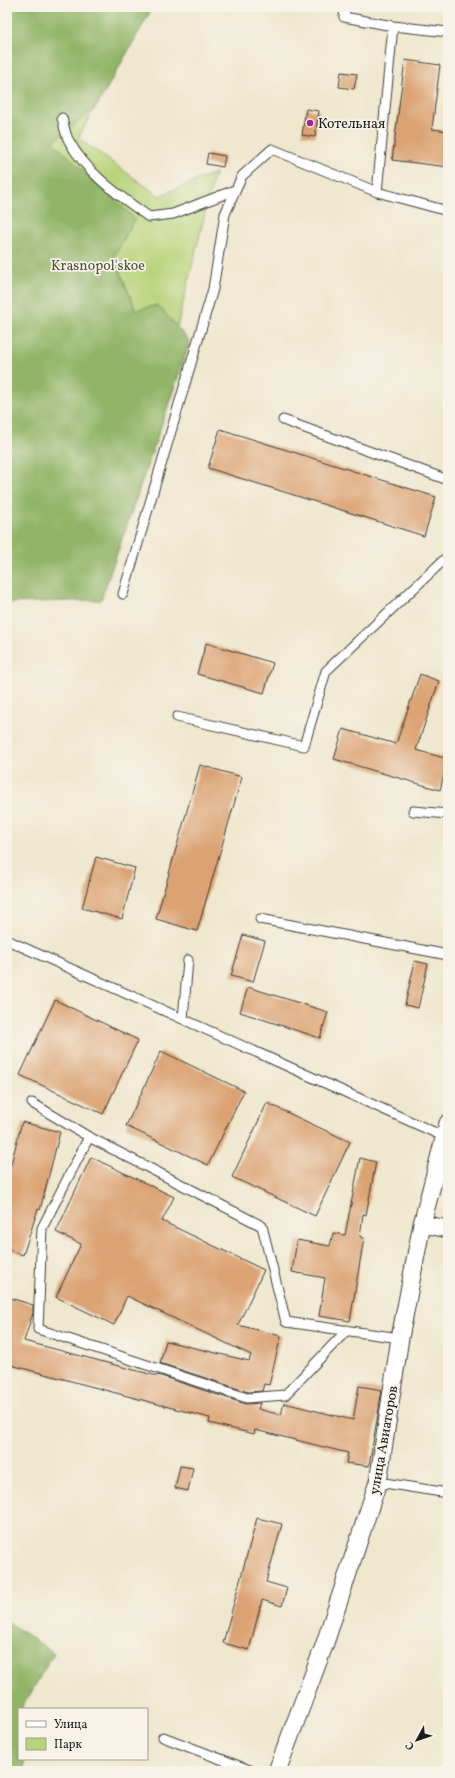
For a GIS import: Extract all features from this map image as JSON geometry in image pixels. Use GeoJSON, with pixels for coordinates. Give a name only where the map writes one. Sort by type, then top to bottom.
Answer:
{"type":"FeatureCollection","features":[{"type":"Feature","properties":{"kind":"street","name":"улица Авиаторов"},"geometry":{"type":"LineString","coordinates":[[277,1771],[324,1646],[378,1482],[400,1338],[422,1224],[446,1130]]}},
{"type":"Feature","properties":{"kind":"street"},"geometry":{"type":"LineString","coordinates":[[422,1224],[448,1229]]}},
{"type":"Feature","properties":{"kind":"lane"},"geometry":{"type":"LineString","coordinates":[[345,7],[344,17],[393,26],[448,32]]}},
{"type":"Feature","properties":{"kind":"lane"},"geometry":{"type":"LineString","coordinates":[[377,192],[393,26]]}},
{"type":"Feature","properties":{"kind":"lane"},"geometry":{"type":"LineString","coordinates":[[62,118],[68,140],[77,154],[107,187],[149,218],[173,214],[236,190]]}},
{"type":"Feature","properties":{"kind":"lane"},"geometry":{"type":"LineString","coordinates":[[123,594],[213,289],[225,214],[242,176],[272,149],[377,192],[448,211]]}},
{"type":"Feature","properties":{"kind":"lane"},"geometry":{"type":"LineString","coordinates":[[283,420],[448,480]]}},
{"type":"Feature","properties":{"kind":"lane"},"geometry":{"type":"LineString","coordinates":[[177,717],[304,746],[326,670],[448,556]]}},
{"type":"Feature","properties":{"kind":"lane"},"geometry":{"type":"LineString","coordinates":[[413,811],[448,814]]}},
{"type":"Feature","properties":{"kind":"lane"},"geometry":{"type":"LineString","coordinates":[[260,919],[448,955]]}},
{"type":"Feature","properties":{"kind":"lane"},"geometry":{"type":"LineString","coordinates":[[7,940],[183,1019],[446,1130]]}},
{"type":"Feature","properties":{"kind":"lane"},"geometry":{"type":"LineString","coordinates":[[183,1019],[188,960]]}},
{"type":"Feature","properties":{"kind":"lane"},"geometry":{"type":"LineString","coordinates":[[32,1103],[89,1137],[262,1226],[286,1322],[400,1338]]}},
{"type":"Feature","properties":{"kind":"lane"},"geometry":{"type":"LineString","coordinates":[[89,1137],[42,1228],[38,1329],[247,1398],[284,1395],[347,1330]]}},
{"type":"Feature","properties":{"kind":"lane"},"geometry":{"type":"LineString","coordinates":[[378,1482],[448,1493]]}},
{"type":"Feature","properties":{"kind":"lane"},"geometry":{"type":"LineString","coordinates":[[163,1737],[252,1771]]}},
{"type":"Feature","properties":{"kind":"green space","name":"Krasnopol'skoe"},"geometry":{"type":"Polygon","coordinates":[[[7,7],[152,7],[78,138],[159,196],[215,173],[158,404],[7,345],[7,7]]]}},
{"type":"Feature","properties":{"kind":"green space"},"geometry":{"type":"Polygon","coordinates":[[[7,7],[153,7],[97,106],[53,142],[135,219],[114,257],[136,310],[158,305],[190,342],[101,600],[7,603],[7,7]]]}},
{"type":"Feature","properties":{"kind":"green space"},"geometry":{"type":"Polygon","coordinates":[[[7,1621],[54,1653],[22,1708],[18,1708],[18,1760],[24,1760],[24,1771],[7,1771],[7,1621]]]}},
{"type":"Feature","properties":{"kind":"building"},"geometry":{"type":"Polygon","coordinates":[[[405,60],[440,65],[432,129],[448,131],[448,167],[392,160],[405,60]]]}},
{"type":"Feature","properties":{"kind":"building"},"geometry":{"type":"Polygon","coordinates":[[[341,72],[357,74],[354,89],[339,87],[341,72]]]}},
{"type":"Feature","properties":{"kind":"building","name":"Котельная"},"geometry":{"type":"Polygon","coordinates":[[[306,109],[319,111],[315,137],[302,135],[306,109]]]}},
{"type":"Feature","properties":{"kind":"building"},"geometry":{"type":"Polygon","coordinates":[[[208,153],[225,156],[223,167],[206,164],[208,153]]]}},
{"type":"Feature","properties":{"kind":"building"},"geometry":{"type":"Polygon","coordinates":[[[220,429],[436,497],[424,536],[208,468],[220,429]]]}},
{"type":"Feature","properties":{"kind":"building"},"geometry":{"type":"Polygon","coordinates":[[[206,643],[273,663],[264,693],[197,674],[206,643]]]}},
{"type":"Feature","properties":{"kind":"building"},"geometry":{"type":"Polygon","coordinates":[[[420,674],[439,681],[416,750],[448,759],[440,790],[334,759],[343,729],[396,744],[420,674]]]}},
{"type":"Feature","properties":{"kind":"building"},"geometry":{"type":"Polygon","coordinates":[[[200,765],[242,777],[197,931],[156,919],[200,765]]]}},
{"type":"Feature","properties":{"kind":"building"},"geometry":{"type":"Polygon","coordinates":[[[96,857],[135,868],[122,919],[82,908],[96,857]]]}},
{"type":"Feature","properties":{"kind":"building"},"geometry":{"type":"Polygon","coordinates":[[[243,935],[265,941],[253,982],[231,976],[243,935]]]}},
{"type":"Feature","properties":{"kind":"building"},"geometry":{"type":"Polygon","coordinates":[[[415,961],[428,964],[418,1008],[405,1005],[415,961]]]}},
{"type":"Feature","properties":{"kind":"building"},"geometry":{"type":"Polygon","coordinates":[[[248,987],[328,1012],[320,1038],[240,1012],[248,987]]]}},
{"type":"Feature","properties":{"kind":"building"},"geometry":{"type":"Polygon","coordinates":[[[55,1000],[138,1040],[103,1114],[20,1075],[55,1000]]]}},
{"type":"Feature","properties":{"kind":"building"},"geometry":{"type":"Polygon","coordinates":[[[161,1051],[244,1091],[208,1165],[126,1126],[161,1051]]]}},
{"type":"Feature","properties":{"kind":"building"},"geometry":{"type":"Polygon","coordinates":[[[267,1103],[350,1142],[315,1216],[232,1177],[267,1103]]]}},
{"type":"Feature","properties":{"kind":"building"},"geometry":{"type":"Polygon","coordinates":[[[22,1122],[60,1132],[40,1210],[38,1209],[23,1255],[7,1249],[7,1179],[22,1122]]]}},
{"type":"Feature","properties":{"kind":"building"},"geometry":{"type":"Polygon","coordinates":[[[91,1157],[174,1197],[162,1221],[264,1270],[238,1325],[281,1336],[269,1385],[264,1384],[262,1391],[248,1392],[160,1363],[166,1341],[249,1361],[251,1355],[127,1296],[114,1325],[56,1297],[81,1244],[56,1232],[91,1157]]]}},
{"type":"Feature","properties":{"kind":"building"},"geometry":{"type":"Polygon","coordinates":[[[360,1158],[376,1162],[366,1215],[363,1214],[360,1237],[364,1238],[350,1321],[319,1316],[325,1278],[292,1272],[297,1240],[330,1246],[333,1233],[345,1235],[360,1158]]]}},
{"type":"Feature","properties":{"kind":"building"},"geometry":{"type":"Polygon","coordinates":[[[7,1297],[33,1305],[33,1313],[24,1341],[157,1376],[158,1375],[245,1404],[260,1403],[258,1409],[281,1415],[284,1403],[353,1420],[359,1386],[382,1390],[369,1466],[346,1463],[348,1453],[255,1430],[254,1434],[209,1423],[210,1418],[7,1364],[7,1297]]]}},
{"type":"Feature","properties":{"kind":"building"},"geometry":{"type":"Polygon","coordinates":[[[180,1466],[193,1468],[188,1491],[175,1488],[180,1466]]]}},
{"type":"Feature","properties":{"kind":"building"},"geometry":{"type":"Polygon","coordinates":[[[257,1518],[282,1524],[266,1582],[287,1588],[282,1606],[262,1600],[249,1650],[223,1643],[257,1518]]]}},
{"type":"Feature","properties":{"kind":"place","name":"Котельная"},"geometry":{"type":"Point","coordinates":[310,123]}}]}
